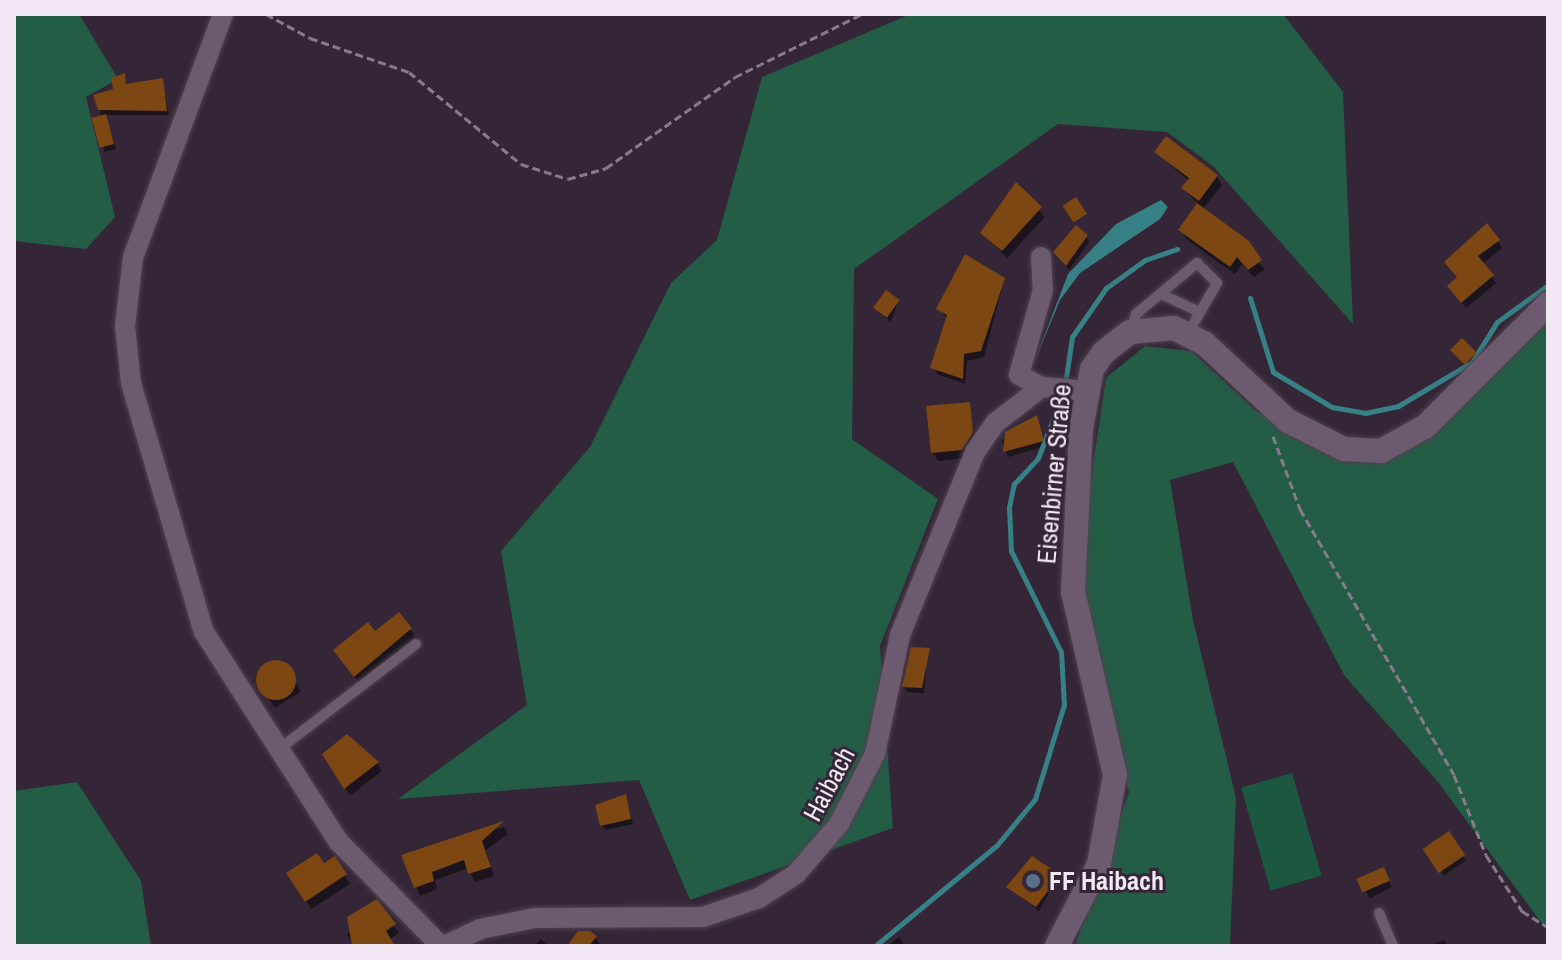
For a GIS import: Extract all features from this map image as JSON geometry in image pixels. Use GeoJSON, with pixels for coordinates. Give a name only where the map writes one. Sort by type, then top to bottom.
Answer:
{"type":"FeatureCollection","features":[{"type":"Feature","properties":{"kind":"main road"},"geometry":{"type":"LineString","coordinates":[[1130,332],[1192,322],[1288,421],[1344,449],[1372,451],[1426,426],[1548,304]]}},
{"type":"Feature","properties":{"kind":"main road","name":"Eisenbirner Straße"},"geometry":{"type":"LineString","coordinates":[[1057,946],[1099,864],[1115,775],[1073,592],[1062,388],[1130,332]]}},
{"type":"Feature","properties":{"kind":"street"},"geometry":{"type":"LineString","coordinates":[[223,14],[133,257],[126,356],[200,621],[276,752],[339,842],[442,946]]}},
{"type":"Feature","properties":{"kind":"street"},"geometry":{"type":"LineString","coordinates":[[1041,257],[1043,290],[1019,375],[1062,388]]}},
{"type":"Feature","properties":{"kind":"street","name":"Haibach"},"geometry":{"type":"LineString","coordinates":[[442,946],[480,929],[535,918],[722,913],[759,898],[814,858],[875,754],[900,635],[959,480],[995,423],[1062,388]]}},
{"type":"Feature","properties":{"kind":"lane"},"geometry":{"type":"LineString","coordinates":[[1130,332],[1136,314],[1163,295],[1191,265],[1203,265],[1217,283],[1192,322],[1163,295]]}},
{"type":"Feature","properties":{"kind":"lane"},"geometry":{"type":"LineString","coordinates":[[276,752],[416,644]]}},
{"type":"Feature","properties":{"kind":"lane"},"geometry":{"type":"LineString","coordinates":[[1379,913],[1393,946]]}},
{"type":"Feature","properties":{"kind":"path"},"geometry":{"type":"LineString","coordinates":[[266,14],[310,38],[409,72],[521,164],[568,179],[606,168],[735,77],[862,14]]}},
{"type":"Feature","properties":{"kind":"path"},"geometry":{"type":"LineString","coordinates":[[1270,429],[1300,509],[1454,775],[1486,855],[1522,911],[1548,927]]}},
{"type":"Feature","properties":{"kind":"shaded area"},"geometry":{"type":"Polygon","coordinates":[[[14,14],[79,14],[118,79],[86,97],[115,217],[86,249],[14,241],[14,14]]]}},
{"type":"Feature","properties":{"kind":"shaded area"},"geometry":{"type":"Polygon","coordinates":[[[911,14],[1283,14],[1343,92],[1353,324],[1213,166],[1167,132],[1058,124],[854,269],[852,439],[938,499],[880,646],[893,828],[690,900],[639,780],[398,799],[527,705],[501,551],[590,447],[671,283],[717,240],[762,77],[911,14]]]}},
{"type":"Feature","properties":{"kind":"shaded area"},"geometry":{"type":"Polygon","coordinates":[[[1161,200],[1168,207],[1160,219],[1080,273],[1060,300],[1032,368],[1068,274],[1116,224],[1161,200]]]}},
{"type":"Feature","properties":{"kind":"shaded area"},"geometry":{"type":"Polygon","coordinates":[[[1548,318],[1548,932],[1438,782],[1344,675],[1233,462],[1170,480],[1193,620],[1236,798],[1230,946],[1075,946],[1129,792],[1082,605],[1086,512],[1106,378],[1145,346],[1191,351],[1255,410],[1319,448],[1373,462],[1548,318]]]}},
{"type":"Feature","properties":{"kind":"shaded area"},"geometry":{"type":"Polygon","coordinates":[[[1292,773],[1321,876],[1271,890],[1241,788],[1292,773]]]}},
{"type":"Feature","properties":{"kind":"shaded area"},"geometry":{"type":"Polygon","coordinates":[[[77,782],[141,881],[151,946],[14,946],[14,791],[77,782]]]}},
{"type":"Feature","properties":{"kind":"building"},"geometry":{"type":"Polygon","coordinates":[[[125,73],[126,84],[163,78],[167,111],[98,110],[93,95],[113,89],[111,78],[125,73]]]}},
{"type":"Feature","properties":{"kind":"building"},"geometry":{"type":"Polygon","coordinates":[[[106,114],[114,144],[100,148],[92,118],[106,114]]]}},
{"type":"Feature","properties":{"kind":"building"},"geometry":{"type":"Polygon","coordinates":[[[1166,136],[1218,175],[1199,201],[1181,188],[1189,178],[1154,152],[1166,136]]]}},
{"type":"Feature","properties":{"kind":"building"},"geometry":{"type":"Polygon","coordinates":[[[1016,182],[1042,207],[1002,251],[980,233],[1016,182]]]}},
{"type":"Feature","properties":{"kind":"building"},"geometry":{"type":"Polygon","coordinates":[[[1076,197],[1087,214],[1073,222],[1063,206],[1076,197]]]}},
{"type":"Feature","properties":{"kind":"building"},"geometry":{"type":"Polygon","coordinates":[[[1197,203],[1249,241],[1262,260],[1248,270],[1237,257],[1230,267],[1178,230],[1197,203]]]}},
{"type":"Feature","properties":{"kind":"building"},"geometry":{"type":"Polygon","coordinates":[[[1487,223],[1500,240],[1478,256],[1494,275],[1461,303],[1447,286],[1457,277],[1444,262],[1487,223]]]}},
{"type":"Feature","properties":{"kind":"building"},"geometry":{"type":"Polygon","coordinates":[[[1076,225],[1088,235],[1066,266],[1053,252],[1076,225]]]}},
{"type":"Feature","properties":{"kind":"building"},"geometry":{"type":"Polygon","coordinates":[[[965,254],[1005,278],[981,351],[964,354],[963,379],[930,368],[947,315],[936,309],[965,254]]]}},
{"type":"Feature","properties":{"kind":"building"},"geometry":{"type":"Polygon","coordinates":[[[886,290],[900,300],[887,318],[873,308],[886,290]]]}},
{"type":"Feature","properties":{"kind":"building"},"geometry":{"type":"Polygon","coordinates":[[[1462,338],[1477,353],[1465,365],[1450,350],[1462,338]]]}},
{"type":"Feature","properties":{"kind":"building"},"geometry":{"type":"Polygon","coordinates":[[[970,402],[973,432],[962,450],[931,453],[926,406],[970,402]]]}},
{"type":"Feature","properties":{"kind":"building"},"geometry":{"type":"Polygon","coordinates":[[[1037,415],[1044,441],[1003,452],[1005,432],[1037,415]]]}},
{"type":"Feature","properties":{"kind":"building"},"geometry":{"type":"Polygon","coordinates":[[[399,612],[412,628],[354,677],[333,650],[368,622],[375,631],[399,612]]]}},
{"type":"Feature","properties":{"kind":"building"},"geometry":{"type":"Polygon","coordinates":[[[911,647],[930,648],[922,688],[902,687],[911,647]]]}},
{"type":"Feature","properties":{"kind":"building"},"geometry":{"type":"Polygon","coordinates":[[[276,660],[290,666],[296,680],[290,694],[276,700],[262,694],[256,680],[262,666],[276,660]]]}},
{"type":"Feature","properties":{"kind":"building"},"geometry":{"type":"Polygon","coordinates":[[[347,734],[379,762],[344,789],[322,754],[347,734]]]}},
{"type":"Feature","properties":{"kind":"building"},"geometry":{"type":"Polygon","coordinates":[[[626,794],[631,819],[600,826],[595,805],[626,794]]]}},
{"type":"Feature","properties":{"kind":"building"},"geometry":{"type":"Polygon","coordinates":[[[504,821],[482,841],[491,867],[468,874],[464,860],[432,872],[434,881],[414,888],[401,855],[504,821]]]}},
{"type":"Feature","properties":{"kind":"building"},"geometry":{"type":"Polygon","coordinates":[[[1449,831],[1465,855],[1439,873],[1422,849],[1449,831]]]}},
{"type":"Feature","properties":{"kind":"building"},"geometry":{"type":"Polygon","coordinates":[[[317,853],[324,863],[335,856],[347,874],[305,902],[286,873],[317,853]]]}},
{"type":"Feature","properties":{"kind":"building","name":"FF Haibach"},"geometry":{"type":"Polygon","coordinates":[[[1032,856],[1060,875],[1036,907],[1006,887],[1032,856]]]}},
{"type":"Feature","properties":{"kind":"building"},"geometry":{"type":"Polygon","coordinates":[[[1384,867],[1390,881],[1362,893],[1356,879],[1384,867]]]}},
{"type":"Feature","properties":{"kind":"building"},"geometry":{"type":"Polygon","coordinates":[[[377,899],[396,924],[386,931],[395,946],[352,946],[347,917],[377,899]]]}},
{"type":"Feature","properties":{"kind":"building"},"geometry":{"type":"Polygon","coordinates":[[[578,931],[590,931],[597,936],[589,946],[567,946],[578,931]]]}},
{"type":"Feature","properties":{"kind":"waterway"},"geometry":{"type":"LineString","coordinates":[[1065,384],[1072,337],[1106,288],[1145,260],[1177,249]]}},
{"type":"Feature","properties":{"kind":"waterway"},"geometry":{"type":"LineString","coordinates":[[1250,298],[1273,372],[1332,407],[1365,413],[1398,406],[1472,362],[1497,322],[1548,285]]}},
{"type":"Feature","properties":{"kind":"waterway"},"geometry":{"type":"LineString","coordinates":[[875,946],[997,845],[1035,799],[1064,705],[1061,652],[1011,551],[1009,507],[1014,484],[1038,458],[1063,394]]}},
{"type":"Feature","properties":{"kind":"place","name":"FF Haibach"},"geometry":{"type":"Point","coordinates":[1033,881]}}]}
